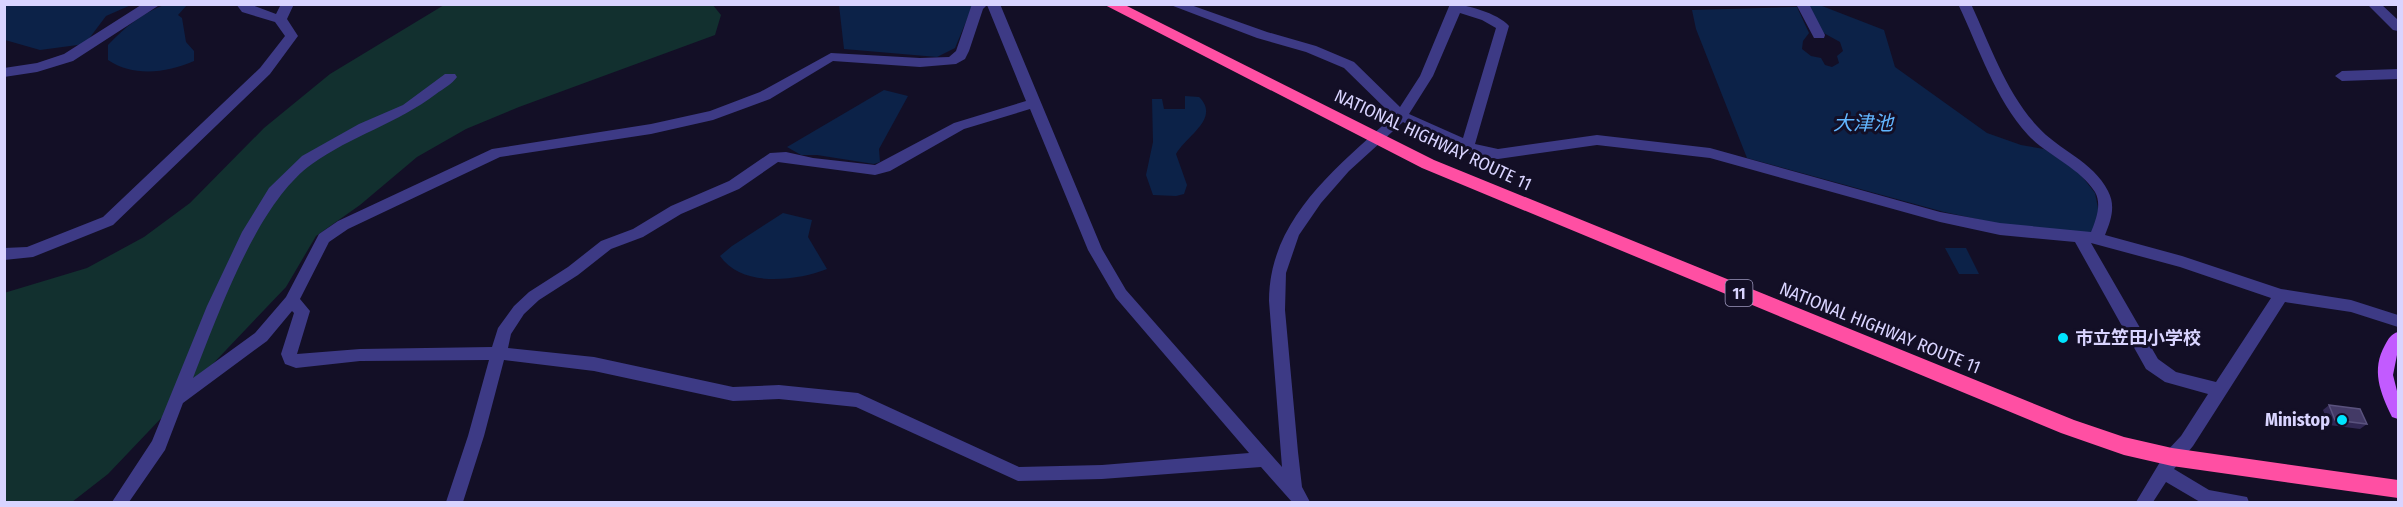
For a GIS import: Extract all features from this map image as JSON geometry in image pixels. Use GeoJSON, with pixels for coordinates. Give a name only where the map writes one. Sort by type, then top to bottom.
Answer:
{"type":"FeatureCollection","features":[{"type":"Feature","properties":{"kind":"highway","name":"NATIONAL HIGHWAY ROUTE 11"},"geometry":{"type":"LineString","coordinates":[[1110,4],[1375,138],[1481,187],[2042,417],[2124,446],[2168,465],[2398,489]]}},
{"type":"Feature","properties":{"kind":"main road"},"geometry":{"type":"LineString","coordinates":[[2398,338],[2389,351],[2385,372],[2385,380],[2398,412]]}},
{"type":"Feature","properties":{"kind":"street"},"geometry":{"type":"LineString","coordinates":[[4,74],[34,69],[73,56],[122,21],[155,4]]}},
{"type":"Feature","properties":{"kind":"street"},"geometry":{"type":"LineString","coordinates":[[4,254],[28,253],[78,232],[100,226],[118,213],[280,53],[292,36],[280,19],[246,9],[242,4]]}},
{"type":"Feature","properties":{"kind":"street"},"geometry":{"type":"LineString","coordinates":[[280,19],[288,4]]}},
{"type":"Feature","properties":{"kind":"street"},"geometry":{"type":"LineString","coordinates":[[178,398],[261,337],[291,301],[324,238],[343,225],[497,153],[634,134],[704,118],[745,105],[831,57],[847,56],[932,64],[953,61],[960,55],[977,7],[981,4]]}},
{"type":"Feature","properties":{"kind":"street"},"geometry":{"type":"LineString","coordinates":[[993,4],[1095,250],[1121,294],[1299,500]]}},
{"type":"Feature","properties":{"kind":"street"},"geometry":{"type":"LineString","coordinates":[[1174,4],[1262,35],[1311,49],[1349,65],[1401,116],[1467,148],[1498,154],[1597,140],[1710,153],[1940,217],[2000,229],[2088,238],[2182,262],[2281,295],[2351,306],[2398,321]]}},
{"type":"Feature","properties":{"kind":"street"},"geometry":{"type":"LineString","coordinates":[[1964,4],[2003,83],[2030,128],[2086,173],[2101,189],[2106,201],[2104,219],[2088,238]]}},
{"type":"Feature","properties":{"kind":"street"},"geometry":{"type":"LineString","coordinates":[[2373,4],[2398,27]]}},
{"type":"Feature","properties":{"kind":"street"},"geometry":{"type":"LineString","coordinates":[[1299,500],[1293,487],[1278,323],[1278,275],[1285,249],[1297,224],[1313,202],[1375,138],[1401,116],[1422,83],[1456,6],[1487,17],[1503,26],[1467,148]]}},
{"type":"Feature","properties":{"kind":"street"},"geometry":{"type":"LineString","coordinates":[[1802,6],[1819,35]]}},
{"type":"Feature","properties":{"kind":"street"},"geometry":{"type":"LineString","coordinates":[[2342,76],[2398,74]]}},
{"type":"Feature","properties":{"kind":"street"},"geometry":{"type":"LineString","coordinates":[[120,502],[159,445],[207,325],[249,232],[284,180],[307,160],[333,144],[408,108],[450,77]]}},
{"type":"Feature","properties":{"kind":"street"},"geometry":{"type":"LineString","coordinates":[[454,502],[476,436],[504,332],[519,310],[534,296],[573,271],[606,245],[638,233],[676,210],[734,185],[775,157],[875,170],[885,167],[959,126],[1034,103]]}},
{"type":"Feature","properties":{"kind":"street"},"geometry":{"type":"LineString","coordinates":[[2088,238],[2152,364],[2171,377],[2219,390]]}},
{"type":"Feature","properties":{"kind":"street"},"geometry":{"type":"LineString","coordinates":[[2144,502],[2187,441],[2281,295]]}},
{"type":"Feature","properties":{"kind":"street"},"geometry":{"type":"LineString","coordinates":[[291,301],[302,311],[289,354],[291,359],[296,361],[360,355],[444,356],[497,353],[594,364],[734,394],[779,392],[858,400],[1018,474],[1102,472],[1263,459]]}},
{"type":"Feature","properties":{"kind":"street"},"geometry":{"type":"LineString","coordinates":[[2168,465],[2205,497],[2241,502]]}},
{"type":"Feature","properties":{"kind":"green space"},"geometry":{"type":"Polygon","coordinates":[[[712,4],[721,15],[715,35],[519,107],[466,129],[417,157],[360,205],[316,236],[286,287],[108,474],[72,502],[5,502],[4,293],[87,268],[144,237],[190,203],[264,128],[330,74],[444,5],[712,4]]]}},
{"type":"Feature","properties":{"kind":"water"},"geometry":{"type":"Polygon","coordinates":[[[4,5],[131,5],[106,16],[85,44],[40,50],[5,40],[4,5]]]}},
{"type":"Feature","properties":{"kind":"water"},"geometry":{"type":"Polygon","coordinates":[[[164,5],[187,5],[178,15],[182,18],[186,42],[194,51],[194,61],[162,70],[139,71],[108,60],[108,45],[114,38],[141,17],[164,5]]]}},
{"type":"Feature","properties":{"kind":"water"},"geometry":{"type":"Polygon","coordinates":[[[839,5],[973,5],[955,48],[937,57],[844,49],[839,5]]]}},
{"type":"Feature","properties":{"kind":"water","name":"大津池"},"geometry":{"type":"Polygon","coordinates":[[[1805,6],[1822,6],[1884,30],[1895,67],[1987,133],[2021,145],[2044,149],[2077,170],[2095,193],[2099,213],[2093,233],[2005,225],[1944,212],[1747,158],[1696,29],[1692,10],[1797,7],[1809,33],[1803,41],[1802,49],[1811,56],[1821,58],[1825,65],[1832,67],[1839,63],[1837,56],[1843,51],[1840,42],[1820,31],[1805,6]]]}},
{"type":"Feature","properties":{"kind":"water"},"geometry":{"type":"Polygon","coordinates":[[[884,90],[908,96],[879,149],[880,162],[874,164],[817,155],[801,155],[787,147],[884,90]]]}},
{"type":"Feature","properties":{"kind":"water"},"geometry":{"type":"Polygon","coordinates":[[[1185,96],[1199,97],[1205,105],[1206,112],[1200,127],[1176,154],[1187,185],[1184,194],[1153,195],[1146,175],[1153,142],[1152,99],[1162,99],[1164,109],[1185,109],[1185,96]]]}},
{"type":"Feature","properties":{"kind":"water"},"geometry":{"type":"Polygon","coordinates":[[[783,213],[812,220],[808,237],[827,269],[800,277],[770,279],[742,273],[720,256],[732,246],[783,213]]]}},
{"type":"Feature","properties":{"kind":"water"},"geometry":{"type":"Polygon","coordinates":[[[1945,248],[1966,248],[1979,274],[1959,274],[1945,248]]]}},
{"type":"Feature","properties":{"kind":"building"},"geometry":{"type":"Polygon","coordinates":[[[2329,405],[2360,409],[2367,424],[2335,420],[2329,405]]]}},
{"type":"Feature","properties":{"kind":"place","name":"市立笠田小学校"},"geometry":{"type":"Point","coordinates":[2063,338]}},
{"type":"Feature","properties":{"kind":"place","name":"Ministop"},"geometry":{"type":"Point","coordinates":[2342,420]}}]}
